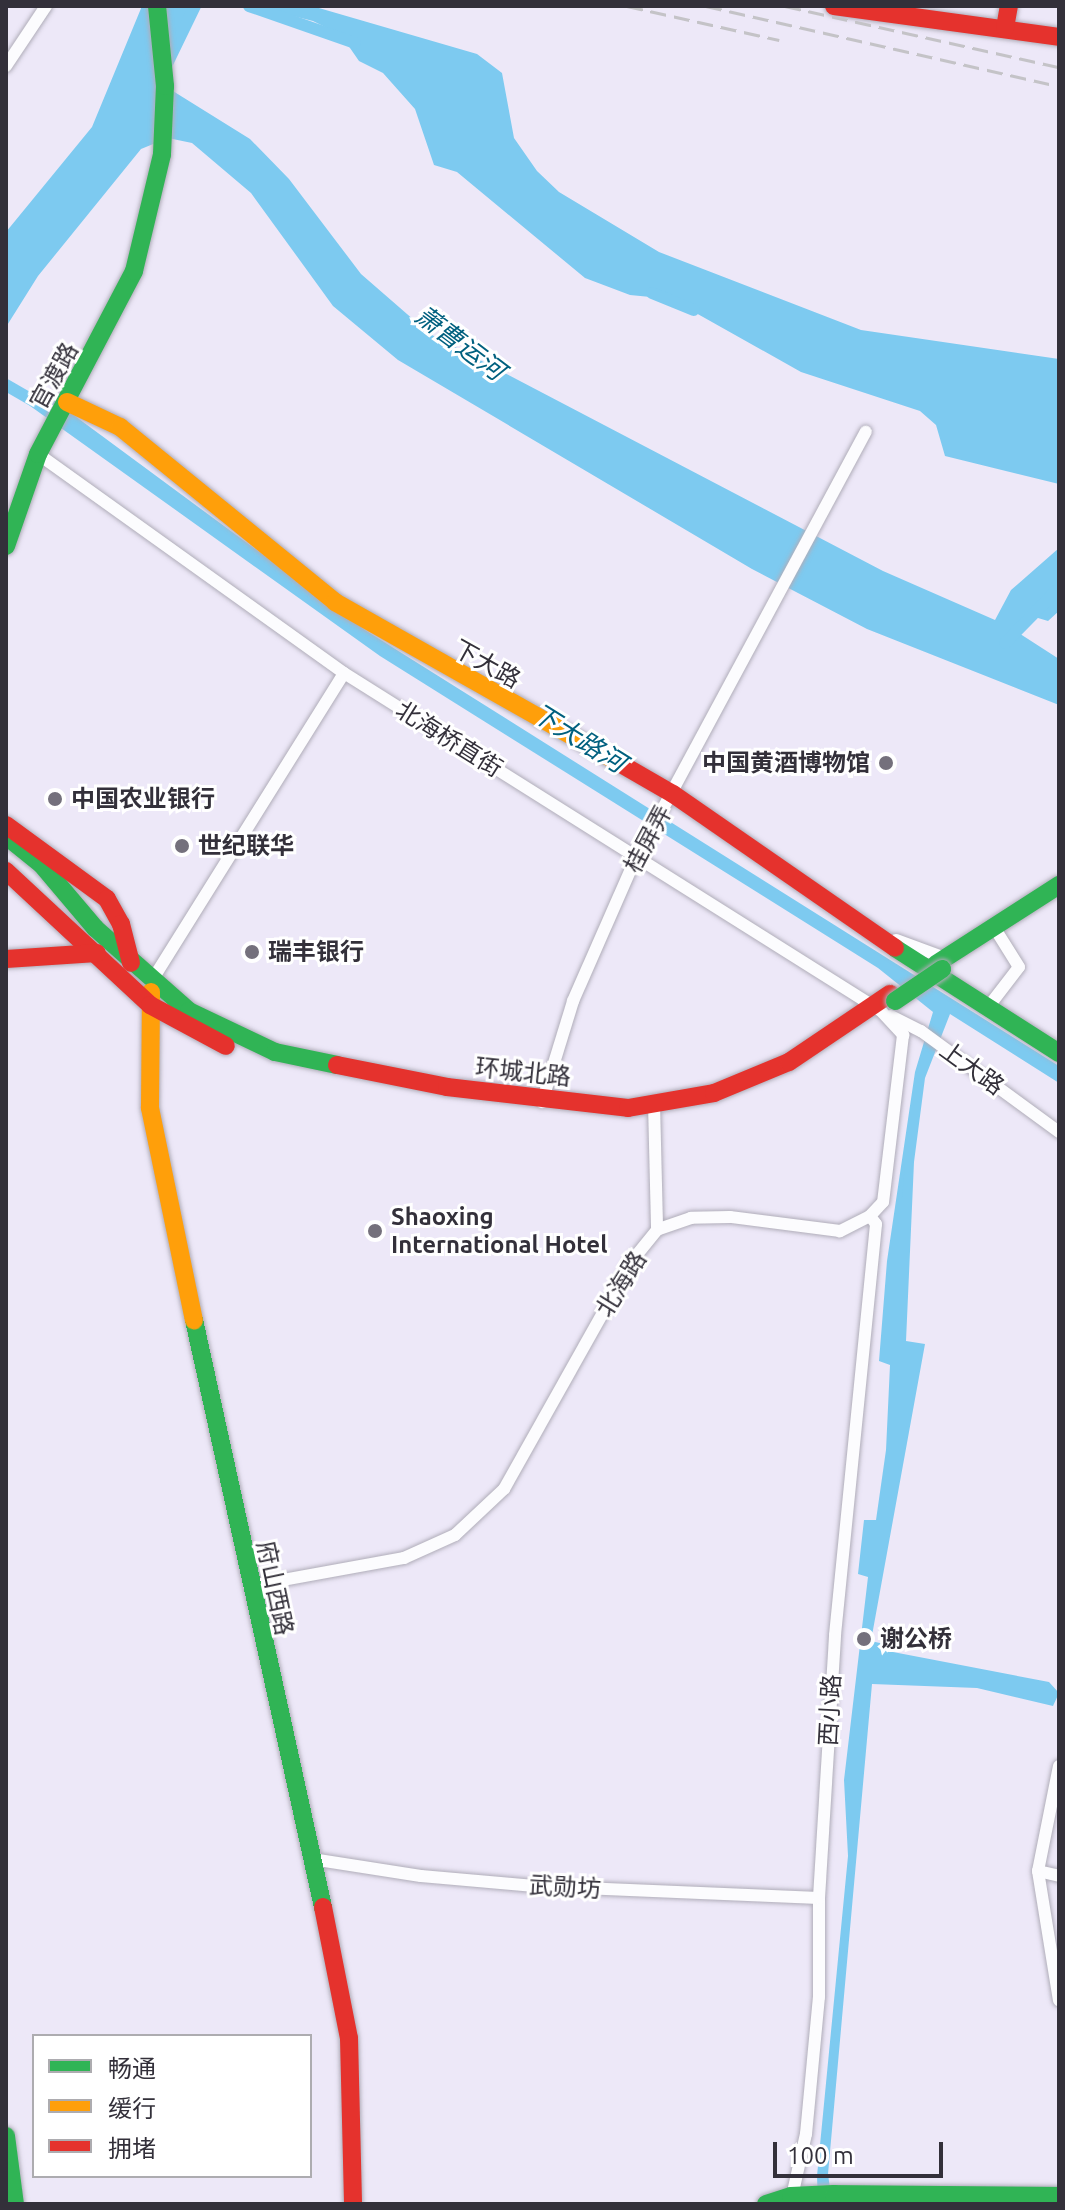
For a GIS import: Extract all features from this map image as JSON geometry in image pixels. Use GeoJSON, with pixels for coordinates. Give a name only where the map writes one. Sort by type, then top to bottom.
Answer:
{"type":"FeatureCollection","features":[{"type":"Feature","properties":{"kind":"street"},"geometry":{"type":"LineString","coordinates":[[6,66],[46,6]]}},
{"type":"Feature","properties":{"kind":"street","name":"官渡路"},"geometry":{"type":"LineString","coordinates":[[6,546],[38,454],[112,321],[134,271],[162,154],[165,86],[157,6]]}},
{"type":"Feature","properties":{"kind":"street"},"geometry":{"type":"LineString","coordinates":[[834,6],[1059,37]]}},
{"type":"Feature","properties":{"kind":"street"},"geometry":{"type":"LineString","coordinates":[[1005,28],[1009,6]]}},
{"type":"Feature","properties":{"kind":"street","name":"下大路"},"geometry":{"type":"LineString","coordinates":[[67,402],[120,427],[335,602],[673,794],[879,937],[1059,1053]]}},
{"type":"Feature","properties":{"kind":"street","name":"桂屏弄"},"geometry":{"type":"LineString","coordinates":[[542,1102],[573,1001],[637,857],[866,432]]}},
{"type":"Feature","properties":{"kind":"street","name":"北海桥直街"},"geometry":{"type":"LineString","coordinates":[[38,454],[344,673],[637,857],[884,1003]]}},
{"type":"Feature","properties":{"kind":"street"},"geometry":{"type":"LineString","coordinates":[[151,982],[344,673]]}},
{"type":"Feature","properties":{"kind":"street"},"geometry":{"type":"LineString","coordinates":[[6,825],[107,899],[121,924],[131,963]]}},
{"type":"Feature","properties":{"kind":"street","name":"环城北路"},"geometry":{"type":"LineString","coordinates":[[6,836],[41,864],[151,982],[230,1035],[275,1052],[447,1087],[630,1114],[654,1106],[716,1099],[795,1069],[884,1003],[1059,885]]}},
{"type":"Feature","properties":{"kind":"street","name":"环城北路"},"geometry":{"type":"LineString","coordinates":[[6,871],[150,1005],[221,1044],[282,1063],[443,1096],[542,1102]]}},
{"type":"Feature","properties":{"kind":"street","name":"环城北路"},"geometry":{"type":"LineString","coordinates":[[941,964],[1059,896]]}},
{"type":"Feature","properties":{"kind":"street"},"geometry":{"type":"LineString","coordinates":[[989,1006],[1019,967],[998,933]]}},
{"type":"Feature","properties":{"kind":"street"},"geometry":{"type":"LineString","coordinates":[[879,937],[941,964]]}},
{"type":"Feature","properties":{"kind":"street"},"geometry":{"type":"LineString","coordinates":[[6,959],[97,953]]}},
{"type":"Feature","properties":{"kind":"street","name":"府山西路"},"geometry":{"type":"LineString","coordinates":[[151,982],[150,1108],[349,2038],[353,2204]]}},
{"type":"Feature","properties":{"kind":"street"},"geometry":{"type":"LineString","coordinates":[[870,1216],[883,1202],[903,1035],[884,1003]]}},
{"type":"Feature","properties":{"kind":"street","name":"上大路"},"geometry":{"type":"LineString","coordinates":[[884,1003],[1059,1132]]}},
{"type":"Feature","properties":{"kind":"street"},"geometry":{"type":"LineString","coordinates":[[654,1106],[657,1230]]}},
{"type":"Feature","properties":{"kind":"street","name":"北海路"},"geometry":{"type":"LineString","coordinates":[[250,1586],[404,1558],[455,1535],[504,1489],[632,1261],[657,1230],[691,1218],[730,1217],[840,1231],[870,1216]]}},
{"type":"Feature","properties":{"kind":"street","name":"西小路"},"geometry":{"type":"LineString","coordinates":[[800,2201],[819,1997],[819,1898],[835,1635],[876,1224],[870,1216]]}},
{"type":"Feature","properties":{"kind":"street"},"geometry":{"type":"LineString","coordinates":[[1059,1766],[1038,1871],[1059,2000]]}},
{"type":"Feature","properties":{"kind":"street","name":"武勋坊"},"geometry":{"type":"LineString","coordinates":[[312,1859],[421,1876],[535,1886],[819,1898]]}},
{"type":"Feature","properties":{"kind":"street"},"geometry":{"type":"LineString","coordinates":[[1038,1871],[1059,1876]]}},
{"type":"Feature","properties":{"kind":"street"},"geometry":{"type":"LineString","coordinates":[[6,2136],[15,2204]]}},
{"type":"Feature","properties":{"kind":"street"},"geometry":{"type":"LineString","coordinates":[[766,2204],[834,2199],[1059,2196]]}},
{"type":"Feature","properties":{"kind":"street"},"geometry":{"type":"LineString","coordinates":[[834,2199],[966,2204]]}},
{"type":"Feature","properties":{"kind":"water"},"geometry":{"type":"Polygon","coordinates":[[[142,6],[191,6],[159,68],[160,83],[250,139],[289,179],[361,274],[430,334],[883,571],[995,620],[1011,590],[1059,548],[1059,611],[1048,621],[1028,615],[1014,630],[1059,659],[1059,705],[867,629],[752,569],[398,360],[333,306],[251,193],[192,143],[168,138],[141,149],[38,276],[6,327],[6,232],[92,127],[142,6]]]}},
{"type":"Feature","properties":{"kind":"water"},"geometry":{"type":"Polygon","coordinates":[[[253,6],[312,6],[477,54],[502,73],[514,138],[537,171],[559,192],[659,252],[861,330],[1059,359],[1059,484],[945,456],[936,425],[920,411],[801,372],[671,299],[630,295],[585,278],[457,172],[434,165],[415,109],[383,73],[359,61],[341,35],[313,21],[253,6]]]}},
{"type":"Feature","properties":{"kind":"water"},"geometry":{"type":"Polygon","coordinates":[[[37,388],[365,630],[1059,1066],[1059,1083],[950,1014],[925,1078],[914,1162],[906,1341],[925,1344],[871,1641],[893,1646],[893,1652],[1049,1682],[1059,1693],[1053,1706],[977,1688],[872,1684],[828,2174],[832,2204],[818,2204],[817,2176],[848,1856],[844,1780],[868,1577],[858,1574],[864,1520],[876,1520],[886,1450],[890,1365],[879,1361],[887,1261],[915,1072],[933,1012],[878,968],[380,656],[26,403],[37,388]]]}},
{"type":"Feature","properties":{"kind":"waterway"},"geometry":{"type":"LineString","coordinates":[[165,68],[195,6]]}},
{"type":"Feature","properties":{"kind":"waterway"},"geometry":{"type":"LineString","coordinates":[[249,6],[355,43]]}},
{"type":"Feature","properties":{"kind":"waterway"},"geometry":{"type":"LineString","coordinates":[[652,293],[694,310]]}},
{"type":"Feature","properties":{"kind":"waterway"},"geometry":{"type":"LineString","coordinates":[[6,385],[35,402]]}},
{"type":"Feature","properties":{"kind":"waterway"},"geometry":{"type":"LineString","coordinates":[[1005,643],[1059,588]]}},
{"type":"Feature","properties":{"kind":"waterway"},"geometry":{"type":"LineString","coordinates":[[900,1197],[903,1165]]}},
{"type":"Feature","properties":{"kind":"railway"},"geometry":{"type":"LineString","coordinates":[[627,6],[779,40]]}},
{"type":"Feature","properties":{"kind":"railway"},"geometry":{"type":"LineString","coordinates":[[706,6],[1059,86]]}},
{"type":"Feature","properties":{"kind":"railway"},"geometry":{"type":"LineString","coordinates":[[785,6],[1059,67]]}},
{"type":"Feature","properties":{"kind":"traffic: fast"},"geometry":{"type":"LineString","coordinates":[[6,546],[38,454],[134,271],[162,154],[165,86],[157,6]]}},
{"type":"Feature","properties":{"kind":"traffic: fast"},"geometry":{"type":"LineString","coordinates":[[6,836],[41,864],[95,928],[189,1011],[275,1052],[337,1065]]}},
{"type":"Feature","properties":{"kind":"traffic: fast"},"geometry":{"type":"LineString","coordinates":[[936,964],[1059,885]]}},
{"type":"Feature","properties":{"kind":"traffic: fast"},"geometry":{"type":"LineString","coordinates":[[895,948],[1059,1053]]}},
{"type":"Feature","properties":{"kind":"traffic: fast"},"geometry":{"type":"LineString","coordinates":[[895,1001],[942,969]]}},
{"type":"Feature","properties":{"kind":"traffic: fast"},"geometry":{"type":"LineString","coordinates":[[194,1320],[323,1907]]}},
{"type":"Feature","properties":{"kind":"traffic: fast"},"geometry":{"type":"LineString","coordinates":[[6,2136],[15,2204]]}},
{"type":"Feature","properties":{"kind":"traffic: fast"},"geometry":{"type":"LineString","coordinates":[[766,2204],[791,2196],[834,2194],[1059,2196]]}},
{"type":"Feature","properties":{"kind":"traffic: slow"},"geometry":{"type":"LineString","coordinates":[[67,402],[120,427],[335,602],[614,760]]}},
{"type":"Feature","properties":{"kind":"traffic: slow"},"geometry":{"type":"LineString","coordinates":[[151,992],[150,1108],[194,1320]]}},
{"type":"Feature","properties":{"kind":"traffic: jam"},"geometry":{"type":"LineString","coordinates":[[834,6],[1059,37]]}},
{"type":"Feature","properties":{"kind":"traffic: jam"},"geometry":{"type":"LineString","coordinates":[[1005,28],[1009,6]]}},
{"type":"Feature","properties":{"kind":"traffic: jam"},"geometry":{"type":"LineString","coordinates":[[614,760],[673,794],[895,948]]}},
{"type":"Feature","properties":{"kind":"traffic: jam"},"geometry":{"type":"LineString","coordinates":[[6,825],[107,899],[121,924],[131,963]]}},
{"type":"Feature","properties":{"kind":"traffic: jam"},"geometry":{"type":"LineString","coordinates":[[6,871],[150,1005],[226,1046]]}},
{"type":"Feature","properties":{"kind":"traffic: jam"},"geometry":{"type":"LineString","coordinates":[[6,959],[97,953]]}},
{"type":"Feature","properties":{"kind":"traffic: jam"},"geometry":{"type":"LineString","coordinates":[[337,1065],[447,1087],[628,1108],[714,1093],[789,1062],[890,994]]}},
{"type":"Feature","properties":{"kind":"traffic: jam"},"geometry":{"type":"LineString","coordinates":[[323,1907],[349,2038],[353,2204]]}},
{"type":"Feature","properties":{"kind":"place","name":"中国黄酒博物馆"},"geometry":{"type":"Point","coordinates":[886,763]}},
{"type":"Feature","properties":{"kind":"place","name":"中国农业银行"},"geometry":{"type":"Point","coordinates":[55,799]}},
{"type":"Feature","properties":{"kind":"place","name":"世纪联华"},"geometry":{"type":"Point","coordinates":[182,846]}},
{"type":"Feature","properties":{"kind":"place","name":"瑞丰银行"},"geometry":{"type":"Point","coordinates":[252,952]}},
{"type":"Feature","properties":{"kind":"place","name":"Shaoxing International Hotel"},"geometry":{"type":"Point","coordinates":[375,1231]}},
{"type":"Feature","properties":{"kind":"place","name":"谢公桥"},"geometry":{"type":"Point","coordinates":[864,1639]}},
{"type":"Feature","properties":{"kind":"water label","name":"萧曹运河"},"geometry":{"type":"Point","coordinates":[460,343]}},
{"type":"Feature","properties":{"kind":"water label","name":"下大路河"},"geometry":{"type":"Point","coordinates":[579,738]}}]}
